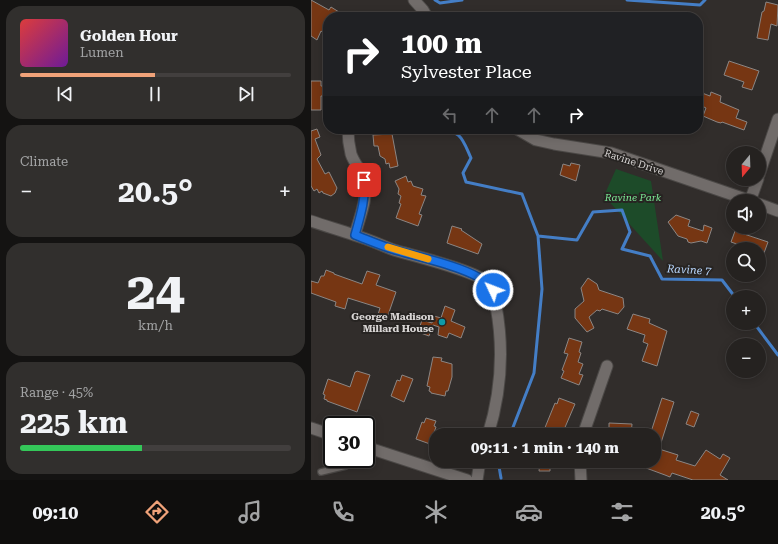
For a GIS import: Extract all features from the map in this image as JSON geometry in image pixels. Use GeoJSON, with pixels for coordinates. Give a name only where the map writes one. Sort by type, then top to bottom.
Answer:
{"type":"FeatureCollection","features":[{"type":"Feature","properties":{"kind":"street"},"geometry":{"type":"LineString","coordinates":[[414,0],[424,12]]}},
{"type":"Feature","properties":{"kind":"street"},"geometry":{"type":"LineString","coordinates":[[766,154],[778,118]]}},
{"type":"Feature","properties":{"kind":"street"},"geometry":{"type":"LineString","coordinates":[[348,134],[352,155],[364,180],[365,188],[364,202],[355,235]]}},
{"type":"Feature","properties":{"kind":"street","name":"Ravine Drive"},"geometry":{"type":"LineString","coordinates":[[526,134],[536,140],[611,153],[731,194]]}},
{"type":"Feature","properties":{"kind":"street"},"geometry":{"type":"LineString","coordinates":[[766,207],[778,211]]}},
{"type":"Feature","properties":{"kind":"street"},"geometry":{"type":"LineString","coordinates":[[312,222],[482,278],[491,285],[499,322],[499,387],[490,428]]}},
{"type":"Feature","properties":{"kind":"street"},"geometry":{"type":"LineString","coordinates":[[585,428],[607,366]]}},
{"type":"Feature","properties":{"kind":"street"},"geometry":{"type":"LineString","coordinates":[[311,428],[323,432]]}},
{"type":"Feature","properties":{"kind":"street"},"geometry":{"type":"LineString","coordinates":[[375,450],[467,480]]}},
{"type":"Feature","properties":{"kind":"street"},"geometry":{"type":"LineString","coordinates":[[477,480],[479,468]]}},
{"type":"Feature","properties":{"kind":"street"},"geometry":{"type":"LineString","coordinates":[[580,468],[581,480]]}},
{"type":"Feature","properties":{"kind":"lane"},"geometry":{"type":"LineString","coordinates":[[321,472],[338,468]]}},
{"type":"Feature","properties":{"kind":"green space","name":"Ravine Park"},"geometry":{"type":"Polygon","coordinates":[[[616,169],[651,181],[663,261],[604,196],[616,169]]]}},
{"type":"Feature","properties":{"kind":"building"},"geometry":{"type":"Polygon","coordinates":[[[311,0],[329,10],[331,7],[339,12],[323,12],[323,32],[321,31],[317,40],[311,36],[311,0]]]}},
{"type":"Feature","properties":{"kind":"building"},"geometry":{"type":"Polygon","coordinates":[[[766,2],[778,5],[777,26],[771,24],[768,40],[757,38],[762,12],[764,11],[766,2]]]}},
{"type":"Feature","properties":{"kind":"building"},"geometry":{"type":"Polygon","coordinates":[[[729,61],[759,71],[752,90],[742,87],[744,82],[724,75],[729,61]]]}},
{"type":"Feature","properties":{"kind":"building"},"geometry":{"type":"Polygon","coordinates":[[[311,81],[321,81],[321,86],[323,86],[323,96],[321,96],[321,110],[311,110],[311,81]]]}},
{"type":"Feature","properties":{"kind":"building"},"geometry":{"type":"Polygon","coordinates":[[[711,92],[721,96],[720,102],[739,110],[736,118],[747,122],[744,130],[703,116],[706,108],[703,106],[703,93],[710,96],[711,92]]]}},
{"type":"Feature","properties":{"kind":"building"},"geometry":{"type":"Polygon","coordinates":[[[317,129],[320,137],[315,139],[321,155],[317,159],[325,174],[329,172],[337,188],[335,193],[331,196],[323,193],[322,191],[319,193],[317,189],[314,191],[311,186],[311,131],[317,129]]]}},
{"type":"Feature","properties":{"kind":"building"},"geometry":{"type":"Polygon","coordinates":[[[392,134],[398,166],[390,168],[389,163],[386,164],[385,159],[380,156],[378,146],[374,146],[373,135],[392,134]]]}},
{"type":"Feature","properties":{"kind":"building"},"geometry":{"type":"Polygon","coordinates":[[[571,163],[580,165],[576,181],[560,175],[563,164],[570,166],[571,163]]]}},
{"type":"Feature","properties":{"kind":"building"},"geometry":{"type":"Polygon","coordinates":[[[406,176],[408,182],[411,181],[413,186],[423,189],[421,195],[426,196],[419,214],[422,215],[418,226],[396,218],[401,204],[399,203],[401,196],[398,194],[399,189],[395,181],[406,176]]]}},
{"type":"Feature","properties":{"kind":"building"},"geometry":{"type":"Polygon","coordinates":[[[676,215],[690,220],[688,226],[703,231],[704,225],[712,228],[707,243],[701,241],[691,243],[688,242],[687,239],[678,236],[668,222],[676,215]]]}},
{"type":"Feature","properties":{"kind":"building"},"geometry":{"type":"Polygon","coordinates":[[[452,226],[462,229],[461,230],[482,244],[478,254],[447,243],[452,226]]]}},
{"type":"Feature","properties":{"kind":"building"},"geometry":{"type":"Polygon","coordinates":[[[734,234],[744,234],[768,242],[766,248],[766,242],[731,242],[734,234]]]}},
{"type":"Feature","properties":{"kind":"building"},"geometry":{"type":"Polygon","coordinates":[[[326,270],[362,284],[367,271],[380,275],[376,285],[396,292],[386,321],[377,318],[380,308],[348,298],[345,309],[335,306],[336,302],[311,293],[311,281],[318,283],[321,276],[324,276],[326,270]]]}},
{"type":"Feature","properties":{"kind":"building"},"geometry":{"type":"Polygon","coordinates":[[[588,278],[597,284],[599,290],[623,298],[624,307],[618,314],[602,309],[600,311],[597,310],[589,317],[594,328],[587,332],[575,318],[575,309],[584,301],[581,288],[588,278]]]}},
{"type":"Feature","properties":{"kind":"building","name":"George Madison Millard House"},"geometry":{"type":"Polygon","coordinates":[[[445,306],[455,310],[451,321],[465,327],[461,338],[449,333],[447,338],[438,335],[439,327],[433,325],[429,336],[418,332],[422,320],[432,323],[434,316],[441,318],[445,306]]]}},
{"type":"Feature","properties":{"kind":"building"},"geometry":{"type":"Polygon","coordinates":[[[633,314],[650,319],[649,323],[667,331],[657,366],[642,361],[648,344],[643,342],[645,335],[627,329],[633,314]]]}},
{"type":"Feature","properties":{"kind":"building"},"geometry":{"type":"Polygon","coordinates":[[[569,338],[582,342],[578,362],[583,364],[579,374],[583,375],[579,385],[561,378],[564,371],[562,370],[568,354],[564,353],[569,338]]]}},
{"type":"Feature","properties":{"kind":"building"},"geometry":{"type":"Polygon","coordinates":[[[433,357],[442,358],[441,361],[452,364],[452,377],[445,396],[431,393],[429,391],[430,387],[427,386],[433,357]]]}},
{"type":"Feature","properties":{"kind":"building"},"geometry":{"type":"Polygon","coordinates":[[[357,371],[370,375],[357,412],[324,399],[325,395],[323,394],[328,379],[350,387],[355,372],[357,371]]]}},
{"type":"Feature","properties":{"kind":"building"},"geometry":{"type":"Polygon","coordinates":[[[402,375],[413,379],[404,402],[391,396],[397,380],[400,381],[402,375]]]}},
{"type":"Feature","properties":{"kind":"building"},"geometry":{"type":"Polygon","coordinates":[[[559,398],[575,404],[565,428],[545,428],[555,403],[557,404],[559,398]]]}},
{"type":"Feature","properties":{"kind":"building"},"geometry":{"type":"Polygon","coordinates":[[[662,398],[674,402],[661,443],[661,428],[652,428],[662,398]]]}},
{"type":"Feature","properties":{"kind":"building"},"geometry":{"type":"Polygon","coordinates":[[[691,411],[699,414],[694,427],[686,424],[691,411]]]}},
{"type":"Feature","properties":{"kind":"building"},"geometry":{"type":"Polygon","coordinates":[[[426,418],[436,421],[434,426],[436,428],[429,428],[429,444],[416,439],[422,422],[424,423],[426,418]]]}},
{"type":"Feature","properties":{"kind":"building"},"geometry":{"type":"Polygon","coordinates":[[[609,423],[632,424],[632,428],[609,428],[609,423]]]}},
{"type":"Feature","properties":{"kind":"building"},"geometry":{"type":"Polygon","coordinates":[[[661,450],[678,455],[676,460],[695,466],[706,450],[720,459],[723,454],[730,458],[720,475],[728,480],[693,480],[672,473],[670,477],[646,468],[661,468],[661,450]]]}},
{"type":"Feature","properties":{"kind":"building"},"geometry":{"type":"Polygon","coordinates":[[[539,468],[550,468],[550,471],[539,471],[539,468]]]}},
{"type":"Feature","properties":{"kind":"waterway","name":"Ravine 7"},"geometry":{"type":"LineString","coordinates":[[435,0],[440,3],[462,0]]}},
{"type":"Feature","properties":{"kind":"waterway","name":"Ravine 7"},"geometry":{"type":"LineString","coordinates":[[627,0],[700,5],[705,0]]}},
{"type":"Feature","properties":{"kind":"waterway","name":"Ravine 7"},"geometry":{"type":"LineString","coordinates":[[456,134],[463,141],[471,158],[463,173],[466,182],[522,194],[538,236],[577,240],[593,212],[622,210],[630,232],[622,249],[650,256],[662,279],[722,280],[730,290]]}},
{"type":"Feature","properties":{"kind":"waterway","name":"Ravine 7"},"geometry":{"type":"LineString","coordinates":[[513,428],[534,373],[542,289],[538,236]]}},
{"type":"Feature","properties":{"kind":"waterway","name":"Ravine 7"},"geometry":{"type":"LineString","coordinates":[[759,330],[778,355]]}},
{"type":"Feature","properties":{"kind":"waterway","name":"Ravine 7"},"geometry":{"type":"LineString","coordinates":[[499,468],[501,478]]}},
{"type":"Feature","properties":{"kind":"slow traffic"},"geometry":{"type":"LineString","coordinates":[[388,247],[428,259]]}},
{"type":"Feature","properties":{"kind":"place","name":"George Madison Millard House"},"geometry":{"type":"Point","coordinates":[442,322]}},
{"type":"Feature","properties":{"kind":"route"},"geometry":{"type":"LineString","coordinates":[[364,180],[364,202],[355,235],[394,250],[462,270],[482,278],[491,285],[493,290]]}}]}
